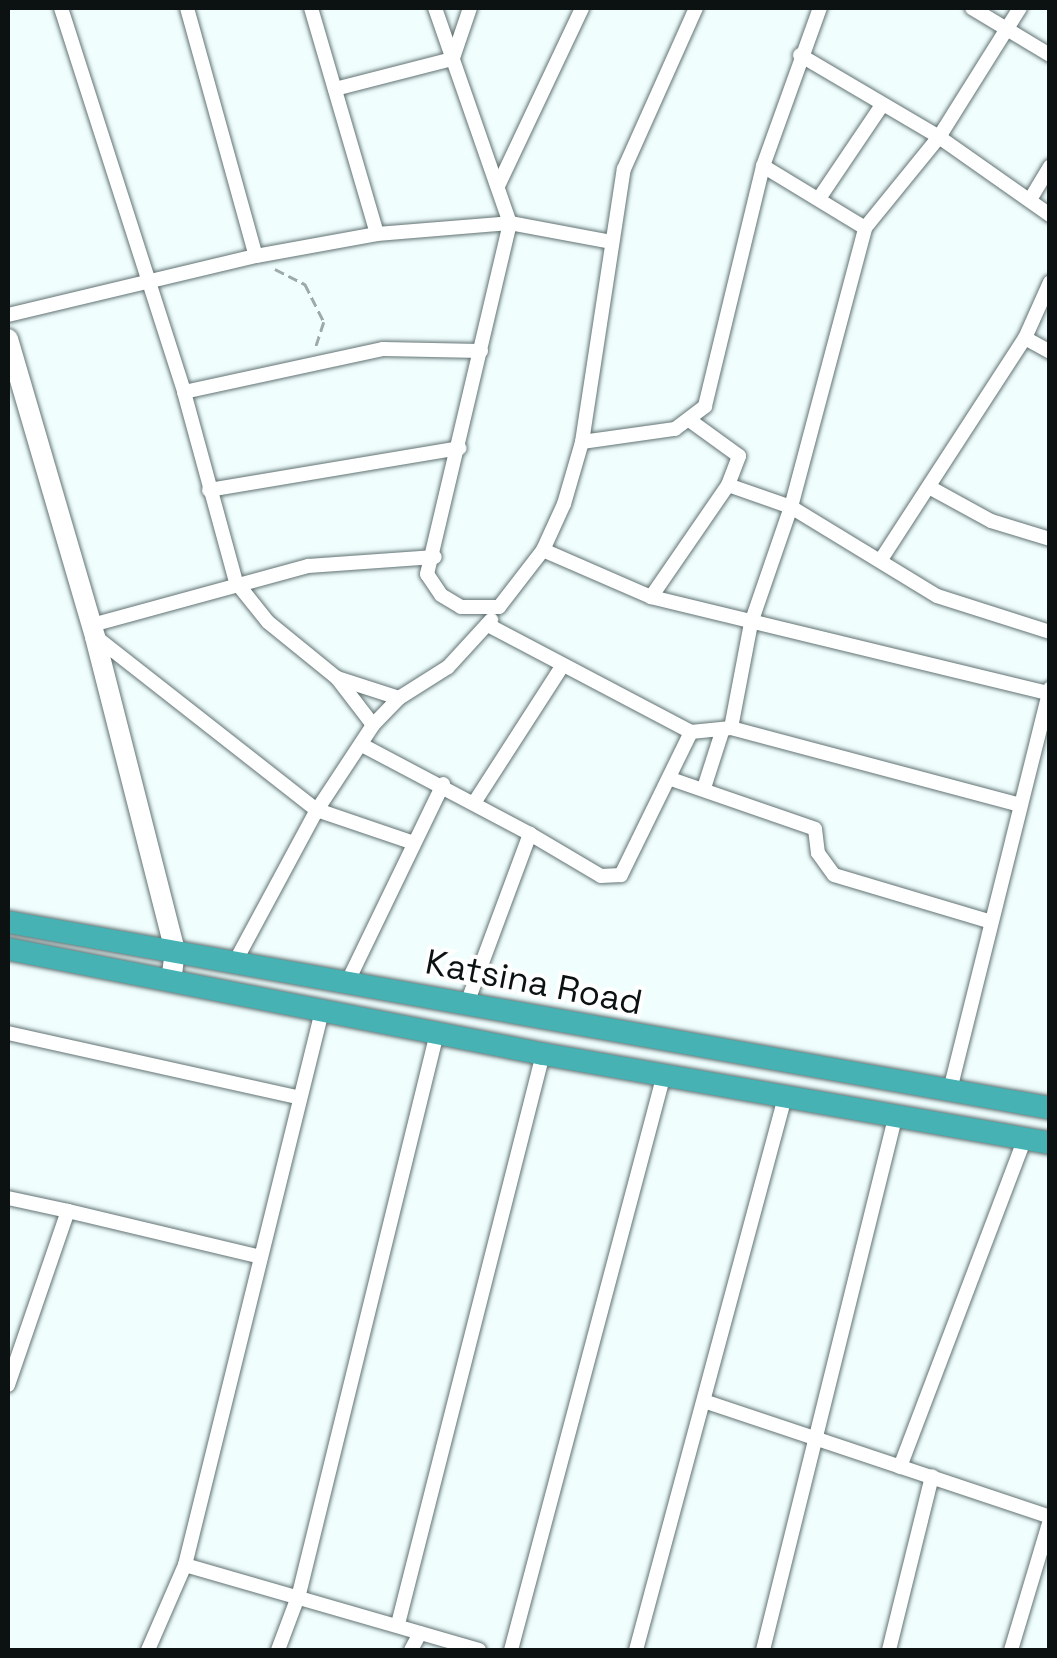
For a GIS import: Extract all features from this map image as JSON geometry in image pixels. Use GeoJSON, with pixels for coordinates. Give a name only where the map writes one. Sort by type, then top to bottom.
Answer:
{"type":"FeatureCollection","features":[{"type":"Feature","properties":{"kind":"highway","name":"Katsina Road"},"geometry":{"type":"LineString","coordinates":[[8,922],[1050,1108]]}},
{"type":"Feature","properties":{"kind":"highway"},"geometry":{"type":"LineString","coordinates":[[8,949],[544,1054],[1050,1142]]}},
{"type":"Feature","properties":{"kind":"main road"},"geometry":{"type":"LineString","coordinates":[[8,340],[93,631],[174,950],[171,981]]}},
{"type":"Feature","properties":{"kind":"street"},"geometry":{"type":"LineString","coordinates":[[61,8],[184,392],[236,582],[268,622],[337,678],[373,726]]}},
{"type":"Feature","properties":{"kind":"street"},"geometry":{"type":"LineString","coordinates":[[187,8],[258,259]]}},
{"type":"Feature","properties":{"kind":"street"},"geometry":{"type":"LineString","coordinates":[[311,8],[377,234]]}},
{"type":"Feature","properties":{"kind":"street"},"geometry":{"type":"LineString","coordinates":[[435,8],[510,223],[435,558],[427,574],[441,595],[461,608],[499,607]]}},
{"type":"Feature","properties":{"kind":"street"},"geometry":{"type":"LineString","coordinates":[[452,59],[470,8]]}},
{"type":"Feature","properties":{"kind":"street"},"geometry":{"type":"LineString","coordinates":[[498,186],[582,8]]}},
{"type":"Feature","properties":{"kind":"street"},"geometry":{"type":"LineString","coordinates":[[235,962],[317,810],[373,726],[399,698],[448,667],[488,624],[544,550],[582,442],[624,169],[696,8]]}},
{"type":"Feature","properties":{"kind":"street"},"geometry":{"type":"LineString","coordinates":[[582,442],[660,434],[692,422],[713,388],[763,166],[820,8]]}},
{"type":"Feature","properties":{"kind":"street"},"geometry":{"type":"LineString","coordinates":[[972,8],[1050,55]]}},
{"type":"Feature","properties":{"kind":"street"},"geometry":{"type":"LineString","coordinates":[[704,788],[726,730],[752,623],[791,507],[865,228],[939,137],[1020,8]]}},
{"type":"Feature","properties":{"kind":"street"},"geometry":{"type":"LineString","coordinates":[[800,55],[939,137],[1050,215]]}},
{"type":"Feature","properties":{"kind":"street"},"geometry":{"type":"LineString","coordinates":[[336,89],[452,59]]}},
{"type":"Feature","properties":{"kind":"street"},"geometry":{"type":"LineString","coordinates":[[820,198],[882,105]]}},
{"type":"Feature","properties":{"kind":"street"},"geometry":{"type":"LineString","coordinates":[[763,166],[865,228]]}},
{"type":"Feature","properties":{"kind":"street"},"geometry":{"type":"LineString","coordinates":[[1031,198],[1048,174]]}},
{"type":"Feature","properties":{"kind":"street"},"geometry":{"type":"LineString","coordinates":[[8,315],[377,234],[510,223],[612,242]]}},
{"type":"Feature","properties":{"kind":"street"},"geometry":{"type":"LineString","coordinates":[[882,558],[1025,338],[1050,282]]}},
{"type":"Feature","properties":{"kind":"street"},"geometry":{"type":"LineString","coordinates":[[1025,338],[1050,352]]}},
{"type":"Feature","properties":{"kind":"street"},"geometry":{"type":"LineString","coordinates":[[184,392],[311,360],[383,349],[481,351]]}},
{"type":"Feature","properties":{"kind":"street"},"geometry":{"type":"LineString","coordinates":[[651,597],[728,484],[739,456],[735,448],[692,422]]}},
{"type":"Feature","properties":{"kind":"street"},"geometry":{"type":"LineString","coordinates":[[209,490],[459,448]]}},
{"type":"Feature","properties":{"kind":"street"},"geometry":{"type":"LineString","coordinates":[[728,484],[791,507],[882,558],[937,596],[1050,632]]}},
{"type":"Feature","properties":{"kind":"street"},"geometry":{"type":"LineString","coordinates":[[930,487],[1009,529],[1050,538]]}},
{"type":"Feature","properties":{"kind":"street"},"geometry":{"type":"LineString","coordinates":[[544,550],[651,597],[1049,690],[988,921],[950,1090]]}},
{"type":"Feature","properties":{"kind":"street"},"geometry":{"type":"LineString","coordinates":[[93,631],[236,582],[357,559],[435,558]]}},
{"type":"Feature","properties":{"kind":"street"},"geometry":{"type":"LineString","coordinates":[[488,624],[692,732],[726,730],[1020,804]]}},
{"type":"Feature","properties":{"kind":"street"},"geometry":{"type":"LineString","coordinates":[[93,631],[317,810],[414,843]]}},
{"type":"Feature","properties":{"kind":"street"},"geometry":{"type":"LineString","coordinates":[[474,803],[562,665]]}},
{"type":"Feature","properties":{"kind":"street"},"geometry":{"type":"LineString","coordinates":[[337,678],[399,698]]}},
{"type":"Feature","properties":{"kind":"street"},"geometry":{"type":"LineString","coordinates":[[362,744],[443,784],[611,879],[621,875],[692,732]]}},
{"type":"Feature","properties":{"kind":"street"},"geometry":{"type":"LineString","coordinates":[[671,779],[815,829],[818,853],[834,875],[988,921]]}},
{"type":"Feature","properties":{"kind":"street"},"geometry":{"type":"LineString","coordinates":[[347,982],[443,784]]}},
{"type":"Feature","properties":{"kind":"street"},"geometry":{"type":"LineString","coordinates":[[466,1006],[530,834]]}},
{"type":"Feature","properties":{"kind":"street"},"geometry":{"type":"LineString","coordinates":[[148,1650],[185,1565],[322,1011]]}},
{"type":"Feature","properties":{"kind":"street"},"geometry":{"type":"LineString","coordinates":[[8,1033],[300,1098]]}},
{"type":"Feature","properties":{"kind":"street"},"geometry":{"type":"LineString","coordinates":[[278,1650],[299,1594],[437,1033]]}},
{"type":"Feature","properties":{"kind":"street"},"geometry":{"type":"LineString","coordinates":[[398,1624],[544,1054]]}},
{"type":"Feature","properties":{"kind":"street"},"geometry":{"type":"LineString","coordinates":[[511,1650],[664,1074]]}},
{"type":"Feature","properties":{"kind":"street"},"geometry":{"type":"LineString","coordinates":[[636,1650],[708,1402],[785,1097]]}},
{"type":"Feature","properties":{"kind":"street"},"geometry":{"type":"LineString","coordinates":[[763,1650],[896,1114]]}},
{"type":"Feature","properties":{"kind":"street"},"geometry":{"type":"LineString","coordinates":[[900,1467],[1025,1138]]}},
{"type":"Feature","properties":{"kind":"street"},"geometry":{"type":"LineString","coordinates":[[8,1198],[261,1257]]}},
{"type":"Feature","properties":{"kind":"street"},"geometry":{"type":"LineString","coordinates":[[8,1384],[68,1210]]}},
{"type":"Feature","properties":{"kind":"street"},"geometry":{"type":"LineString","coordinates":[[708,1402],[1050,1518],[1011,1650]]}},
{"type":"Feature","properties":{"kind":"street"},"geometry":{"type":"LineString","coordinates":[[889,1650],[932,1476]]}},
{"type":"Feature","properties":{"kind":"street"},"geometry":{"type":"LineString","coordinates":[[185,1565],[299,1594],[479,1650]]}},
{"type":"Feature","properties":{"kind":"street"},"geometry":{"type":"LineString","coordinates":[[411,1650],[420,1633]]}},
{"type":"Feature","properties":{"kind":"path"},"geometry":{"type":"LineString","coordinates":[[258,259],[304,284],[324,322],[311,360]]}}]}
